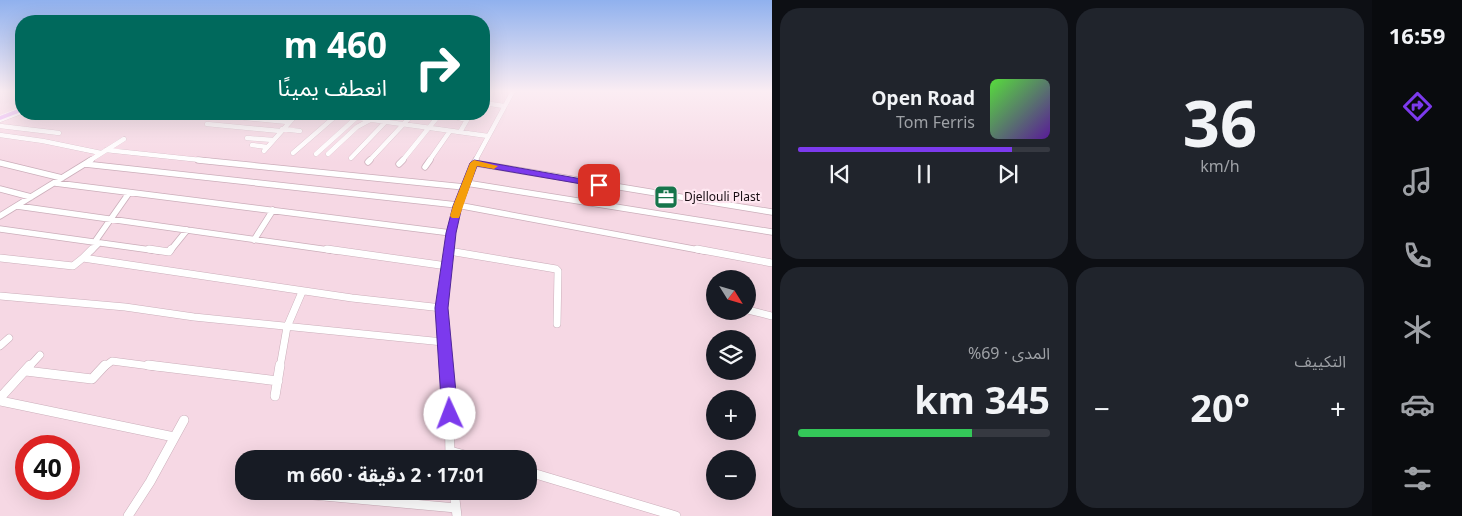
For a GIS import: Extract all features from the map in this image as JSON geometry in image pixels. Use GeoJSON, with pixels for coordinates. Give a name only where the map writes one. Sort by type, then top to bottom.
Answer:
{"type":"FeatureCollection","features":[{"type":"Feature","properties":{"kind":"street"},"geometry":{"type":"LineString","coordinates":[[450,450],[449,388],[443,342],[442,308],[451,233],[465,185],[474,163],[499,115]]}},
{"type":"Feature","properties":{"kind":"street"},"geometry":{"type":"LineString","coordinates":[[266,120],[288,122]]}},
{"type":"Feature","properties":{"kind":"street"},"geometry":{"type":"LineString","coordinates":[[293,154],[330,120]]}},
{"type":"Feature","properties":{"kind":"street"},"geometry":{"type":"LineString","coordinates":[[316,154],[354,120]]}},
{"type":"Feature","properties":{"kind":"street"},"geometry":{"type":"LineString","coordinates":[[328,154],[357,128],[370,120],[488,136]]}},
{"type":"Feature","properties":{"kind":"street"},"geometry":{"type":"LineString","coordinates":[[368,162],[406,120]]}},
{"type":"Feature","properties":{"kind":"street"},"geometry":{"type":"LineString","coordinates":[[399,164],[435,120]]}},
{"type":"Feature","properties":{"kind":"street"},"geometry":{"type":"LineString","coordinates":[[460,132],[467,120]]}},
{"type":"Feature","properties":{"kind":"street"},"geometry":{"type":"LineString","coordinates":[[252,145],[265,149],[288,122]]}},
{"type":"Feature","properties":{"kind":"street"},"geometry":{"type":"LineString","coordinates":[[350,158],[385,122]]}},
{"type":"Feature","properties":{"kind":"street"},"geometry":{"type":"LineString","coordinates":[[207,124],[300,131]]}},
{"type":"Feature","properties":{"kind":"street"},"geometry":{"type":"LineString","coordinates":[[1,127],[59,133]]}},
{"type":"Feature","properties":{"kind":"street"},"geometry":{"type":"LineString","coordinates":[[425,168],[450,131]]}},
{"type":"Feature","properties":{"kind":"street"},"geometry":{"type":"LineString","coordinates":[[0,135],[104,152],[465,185],[772,232]]}},
{"type":"Feature","properties":{"kind":"street"},"geometry":{"type":"LineString","coordinates":[[246,138],[273,140]]}},
{"type":"Feature","properties":{"kind":"street"},"geometry":{"type":"LineString","coordinates":[[0,216],[124,139]]}},
{"type":"Feature","properties":{"kind":"street"},"geometry":{"type":"LineString","coordinates":[[0,163],[62,178]]}},
{"type":"Feature","properties":{"kind":"street"},"geometry":{"type":"LineString","coordinates":[[474,163],[772,212]]}},
{"type":"Feature","properties":{"kind":"street"},"geometry":{"type":"LineString","coordinates":[[85,164],[458,206],[772,263]]}},
{"type":"Feature","properties":{"kind":"street"},"geometry":{"type":"LineString","coordinates":[[55,183],[451,233]]}},
{"type":"Feature","properties":{"kind":"street"},"geometry":{"type":"LineString","coordinates":[[0,189],[30,198]]}},
{"type":"Feature","properties":{"kind":"street"},"geometry":{"type":"LineString","coordinates":[[0,258],[73,266],[96,243],[129,193]]}},
{"type":"Feature","properties":{"kind":"street"},"geometry":{"type":"LineString","coordinates":[[17,206],[447,266]]}},
{"type":"Feature","properties":{"kind":"street"},"geometry":{"type":"LineString","coordinates":[[254,240],[273,210]]}},
{"type":"Feature","properties":{"kind":"street"},"geometry":{"type":"LineString","coordinates":[[0,229],[169,252],[187,230]]}},
{"type":"Feature","properties":{"kind":"street"},"geometry":{"type":"LineString","coordinates":[[449,251],[556,269],[558,272],[557,324]]}},
{"type":"Feature","properties":{"kind":"street"},"geometry":{"type":"LineString","coordinates":[[83,258],[143,265],[302,292],[389,304],[442,308]]}},
{"type":"Feature","properties":{"kind":"street"},"geometry":{"type":"LineString","coordinates":[[275,396],[287,327],[302,292]]}},
{"type":"Feature","properties":{"kind":"street"},"geometry":{"type":"LineString","coordinates":[[0,296],[125,307],[194,317],[443,342]]}},
{"type":"Feature","properties":{"kind":"street"},"geometry":{"type":"LineString","coordinates":[[756,312],[772,316]]}},
{"type":"Feature","properties":{"kind":"street"},"geometry":{"type":"LineString","coordinates":[[0,346],[9,338]]}},
{"type":"Feature","properties":{"kind":"street"},"geometry":{"type":"LineString","coordinates":[[0,399],[40,355]]}},
{"type":"Feature","properties":{"kind":"street"},"geometry":{"type":"LineString","coordinates":[[26,371],[92,379],[107,363],[112,361],[278,381]]}},
{"type":"Feature","properties":{"kind":"street"},"geometry":{"type":"LineString","coordinates":[[0,399],[174,437]]}},
{"type":"Feature","properties":{"kind":"street"},"geometry":{"type":"LineString","coordinates":[[128,516],[150,482],[184,420]]}},
{"type":"Feature","properties":{"kind":"street"},"geometry":{"type":"LineString","coordinates":[[537,475],[651,512],[676,516]]}},
{"type":"Feature","properties":{"kind":"street"},"geometry":{"type":"LineString","coordinates":[[350,500],[457,512]]}},
{"type":"Feature","properties":{"kind":"slow traffic"},"geometry":{"type":"LineString","coordinates":[[455,216],[474,163],[494,166]]}},
{"type":"Feature","properties":{"kind":"place","name":"Djellouli Plast"},"geometry":{"type":"Point","coordinates":[666,197]}},
{"type":"Feature","properties":{"kind":"route"},"geometry":{"type":"LineString","coordinates":[[450,414],[449,388],[443,342],[442,308],[451,233],[458,206],[474,163],[599,185]]}}]}
